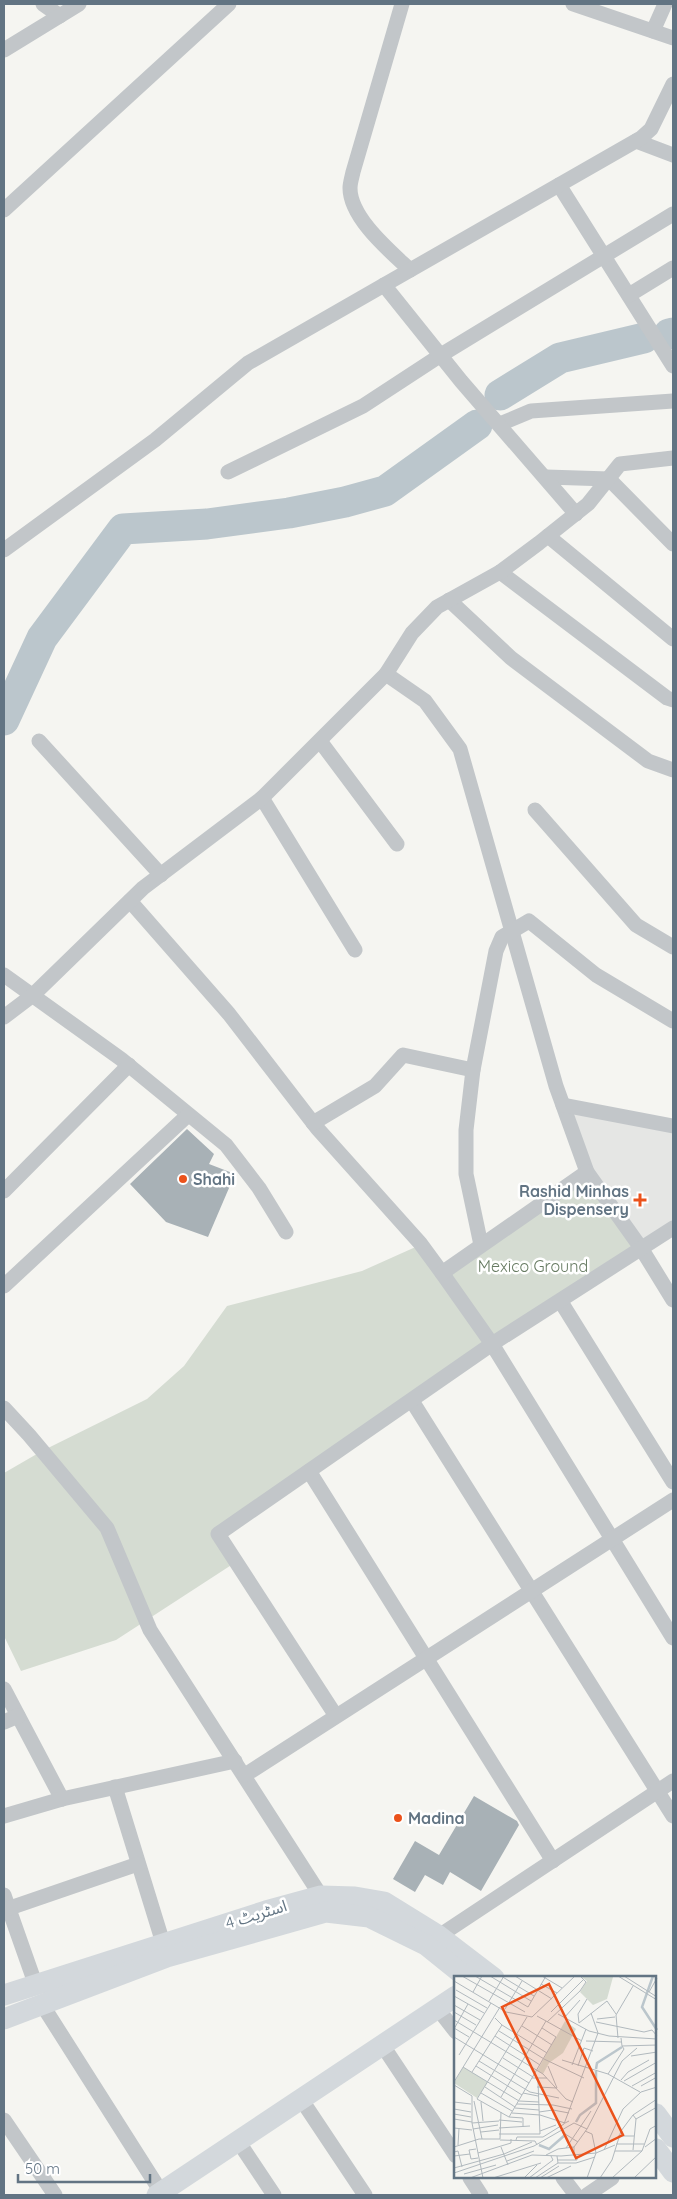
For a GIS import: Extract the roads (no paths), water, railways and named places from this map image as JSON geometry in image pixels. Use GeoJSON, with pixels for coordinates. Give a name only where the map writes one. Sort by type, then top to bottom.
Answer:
{"type":"FeatureCollection","features":[{"type":"Feature","properties":{"kind":"main road","name":"اسٹریٹ 4"},"geometry":{"type":"LineString","coordinates":[[4,1995],[35,1983],[266,1910],[321,1896],[355,1897],[384,1902],[432,1940],[491,1976]]}},
{"type":"Feature","properties":{"kind":"main road","name":"اسٹریٹ 4"},"geometry":{"type":"LineString","coordinates":[[4,2019],[43,2006],[168,1957],[326,1912],[369,1917],[432,1940],[465,1976]]}},
{"type":"Feature","properties":{"kind":"main road"},"geometry":{"type":"LineString","coordinates":[[161,2194],[454,1997]]}},
{"type":"Feature","properties":{"kind":"main road"},"geometry":{"type":"LineString","coordinates":[[657,2115],[673,2137]]}},
{"type":"Feature","properties":{"kind":"main road"},"geometry":{"type":"LineString","coordinates":[[657,2150],[673,2172]]}},
{"type":"Feature","properties":{"kind":"street"},"geometry":{"type":"LineString","coordinates":[[43,4],[60,16]]}},
{"type":"Feature","properties":{"kind":"street"},"geometry":{"type":"LineString","coordinates":[[4,50],[79,4]]}},
{"type":"Feature","properties":{"kind":"street"},"geometry":{"type":"LineString","coordinates":[[4,210],[229,4]]}},
{"type":"Feature","properties":{"kind":"street"},"geometry":{"type":"LineString","coordinates":[[402,4],[352,172],[350,189],[355,207],[364,222],[410,270]]}},
{"type":"Feature","properties":{"kind":"street"},"geometry":{"type":"LineString","coordinates":[[573,4],[673,38]]}},
{"type":"Feature","properties":{"kind":"street"},"geometry":{"type":"LineString","coordinates":[[653,31],[664,4]]}},
{"type":"Feature","properties":{"kind":"street"},"geometry":{"type":"LineString","coordinates":[[4,550],[155,440],[248,363],[636,141],[651,129],[673,84]]}},
{"type":"Feature","properties":{"kind":"street"},"geometry":{"type":"LineString","coordinates":[[636,141],[673,155]]}},
{"type":"Feature","properties":{"kind":"street"},"geometry":{"type":"LineString","coordinates":[[559,185],[605,255],[673,366]]}},
{"type":"Feature","properties":{"kind":"street"},"geometry":{"type":"LineString","coordinates":[[228,472],[363,406],[441,355],[673,214]]}},
{"type":"Feature","properties":{"kind":"street"},"geometry":{"type":"LineString","coordinates":[[630,295],[673,268]]}},
{"type":"Feature","properties":{"kind":"street"},"geometry":{"type":"LineString","coordinates":[[384,285],[576,514]]}},
{"type":"Feature","properties":{"kind":"street"},"geometry":{"type":"LineString","coordinates":[[500,424],[530,411],[673,401]]}},
{"type":"Feature","properties":{"kind":"street"},"geometry":{"type":"LineString","coordinates":[[4,1017],[33,995],[130,901],[262,798],[386,674],[412,633],[437,607],[500,572],[548,536],[588,504],[610,479],[620,464],[673,458]]}},
{"type":"Feature","properties":{"kind":"street"},"geometry":{"type":"LineString","coordinates":[[546,477],[610,479],[673,544]]}},
{"type":"Feature","properties":{"kind":"street"},"geometry":{"type":"LineString","coordinates":[[548,536],[673,639]]}},
{"type":"Feature","properties":{"kind":"street"},"geometry":{"type":"LineString","coordinates":[[500,572],[667,698],[673,700]]}},
{"type":"Feature","properties":{"kind":"street"},"geometry":{"type":"LineString","coordinates":[[449,600],[511,658],[648,761],[673,770]]}},
{"type":"Feature","properties":{"kind":"street"},"geometry":{"type":"LineString","coordinates":[[386,674],[425,701],[460,749],[556,1086],[587,1172],[641,1248],[673,1300]]}},
{"type":"Feature","properties":{"kind":"street"},"geometry":{"type":"LineString","coordinates":[[39,741],[161,875]]}},
{"type":"Feature","properties":{"kind":"street"},"geometry":{"type":"LineString","coordinates":[[320,742],[397,844]]}},
{"type":"Feature","properties":{"kind":"street"},"geometry":{"type":"LineString","coordinates":[[262,798],[355,950]]}},
{"type":"Feature","properties":{"kind":"street"},"geometry":{"type":"LineString","coordinates":[[535,810],[636,925],[673,947]]}},
{"type":"Feature","properties":{"kind":"street"},"geometry":{"type":"LineString","coordinates":[[130,901],[230,1014],[313,1122],[420,1243],[492,1344],[673,1638]]}},
{"type":"Feature","properties":{"kind":"street"},"geometry":{"type":"LineString","coordinates":[[481,1245],[466,1174],[466,1130],[473,1070],[496,951],[502,938],[529,921],[596,975],[673,1021]]}},
{"type":"Feature","properties":{"kind":"street"},"geometry":{"type":"LineString","coordinates":[[4,975],[129,1066],[226,1145],[259,1188],[286,1232]]}},
{"type":"Feature","properties":{"kind":"street"},"geometry":{"type":"LineString","coordinates":[[313,1122],[375,1086],[403,1055],[473,1070]]}},
{"type":"Feature","properties":{"kind":"street"},"geometry":{"type":"LineString","coordinates":[[4,1190],[129,1066]]}},
{"type":"Feature","properties":{"kind":"street"},"geometry":{"type":"LineString","coordinates":[[563,1106],[673,1126]]}},
{"type":"Feature","properties":{"kind":"street"},"geometry":{"type":"LineString","coordinates":[[4,1286],[188,1115]]}},
{"type":"Feature","properties":{"kind":"street"},"geometry":{"type":"LineString","coordinates":[[442,1273],[587,1172]]}},
{"type":"Feature","properties":{"kind":"street"},"geometry":{"type":"LineString","coordinates":[[336,1716],[218,1534],[492,1344],[561,1302],[673,1228]]}},
{"type":"Feature","properties":{"kind":"street"},"geometry":{"type":"LineString","coordinates":[[561,1302],[673,1482]]}},
{"type":"Feature","properties":{"kind":"street"},"geometry":{"type":"LineString","coordinates":[[412,1401],[673,1816]]}},
{"type":"Feature","properties":{"kind":"street"},"geometry":{"type":"LineString","coordinates":[[4,1408],[107,1528],[150,1630],[236,1760],[321,1896]]}},
{"type":"Feature","properties":{"kind":"street"},"geometry":{"type":"LineString","coordinates":[[309,1471],[553,1861]]}},
{"type":"Feature","properties":{"kind":"street"},"geometry":{"type":"LineString","coordinates":[[245,1775],[673,1500]]}},
{"type":"Feature","properties":{"kind":"street"},"geometry":{"type":"LineString","coordinates":[[4,1689],[11,1719],[62,1799]]}},
{"type":"Feature","properties":{"kind":"street"},"geometry":{"type":"LineString","coordinates":[[4,1816],[62,1799],[236,1760]]}},
{"type":"Feature","properties":{"kind":"street"},"geometry":{"type":"LineString","coordinates":[[432,1940],[673,1780]]}},
{"type":"Feature","properties":{"kind":"street"},"geometry":{"type":"LineString","coordinates":[[115,1787],[163,1943]]}},
{"type":"Feature","properties":{"kind":"street"},"geometry":{"type":"LineString","coordinates":[[35,1983],[5,1904],[138,1864]]}},
{"type":"Feature","properties":{"kind":"street"},"geometry":{"type":"LineString","coordinates":[[43,2006],[161,2194]]}},
{"type":"Feature","properties":{"kind":"street"},"geometry":{"type":"LineString","coordinates":[[438,2009],[454,2029]]}},
{"type":"Feature","properties":{"kind":"street"},"geometry":{"type":"LineString","coordinates":[[383,2046],[454,2153]]}},
{"type":"Feature","properties":{"kind":"street"},"geometry":{"type":"LineString","coordinates":[[301,2099],[365,2195]]}},
{"type":"Feature","properties":{"kind":"street"},"geometry":{"type":"LineString","coordinates":[[4,2120],[54,2195]]}},
{"type":"Feature","properties":{"kind":"street"},"geometry":{"type":"LineString","coordinates":[[238,2141],[274,2195]]}},
{"type":"Feature","properties":{"kind":"street"},"geometry":{"type":"LineString","coordinates":[[471,2179],[481,2195]]}},
{"type":"Feature","properties":{"kind":"street"},"geometry":{"type":"LineString","coordinates":[[565,2179],[576,2195]]}},
{"type":"Feature","properties":{"kind":"street"},"geometry":{"type":"LineString","coordinates":[[587,2195],[611,2179]]}},
{"type":"Feature","properties":{"kind":"waterway"},"geometry":{"type":"LineString","coordinates":[[669,334],[673,333]]}},
{"type":"Feature","properties":{"kind":"waterway"},"geometry":{"type":"LineString","coordinates":[[500,395],[560,358],[644,338]]}},
{"type":"Feature","properties":{"kind":"waterway"},"geometry":{"type":"LineString","coordinates":[[4,720],[42,638],[123,529],[207,524],[289,513],[345,502],[385,491],[477,425]]}},
{"type":"Feature","properties":{"kind":"place","name":"Shahi"},"geometry":{"type":"Point","coordinates":[183,1179]}},
{"type":"Feature","properties":{"kind":"place","name":"Rashid Minhas Dispensery"},"geometry":{"type":"Point","coordinates":[640,1200]}},
{"type":"Feature","properties":{"kind":"place","name":"Madina"},"geometry":{"type":"Point","coordinates":[398,1818]}},
{"type":"Feature","properties":{"kind":"park label","name":"Mexico Ground"},"geometry":{"type":"Point","coordinates":[533,1266]}}]}
